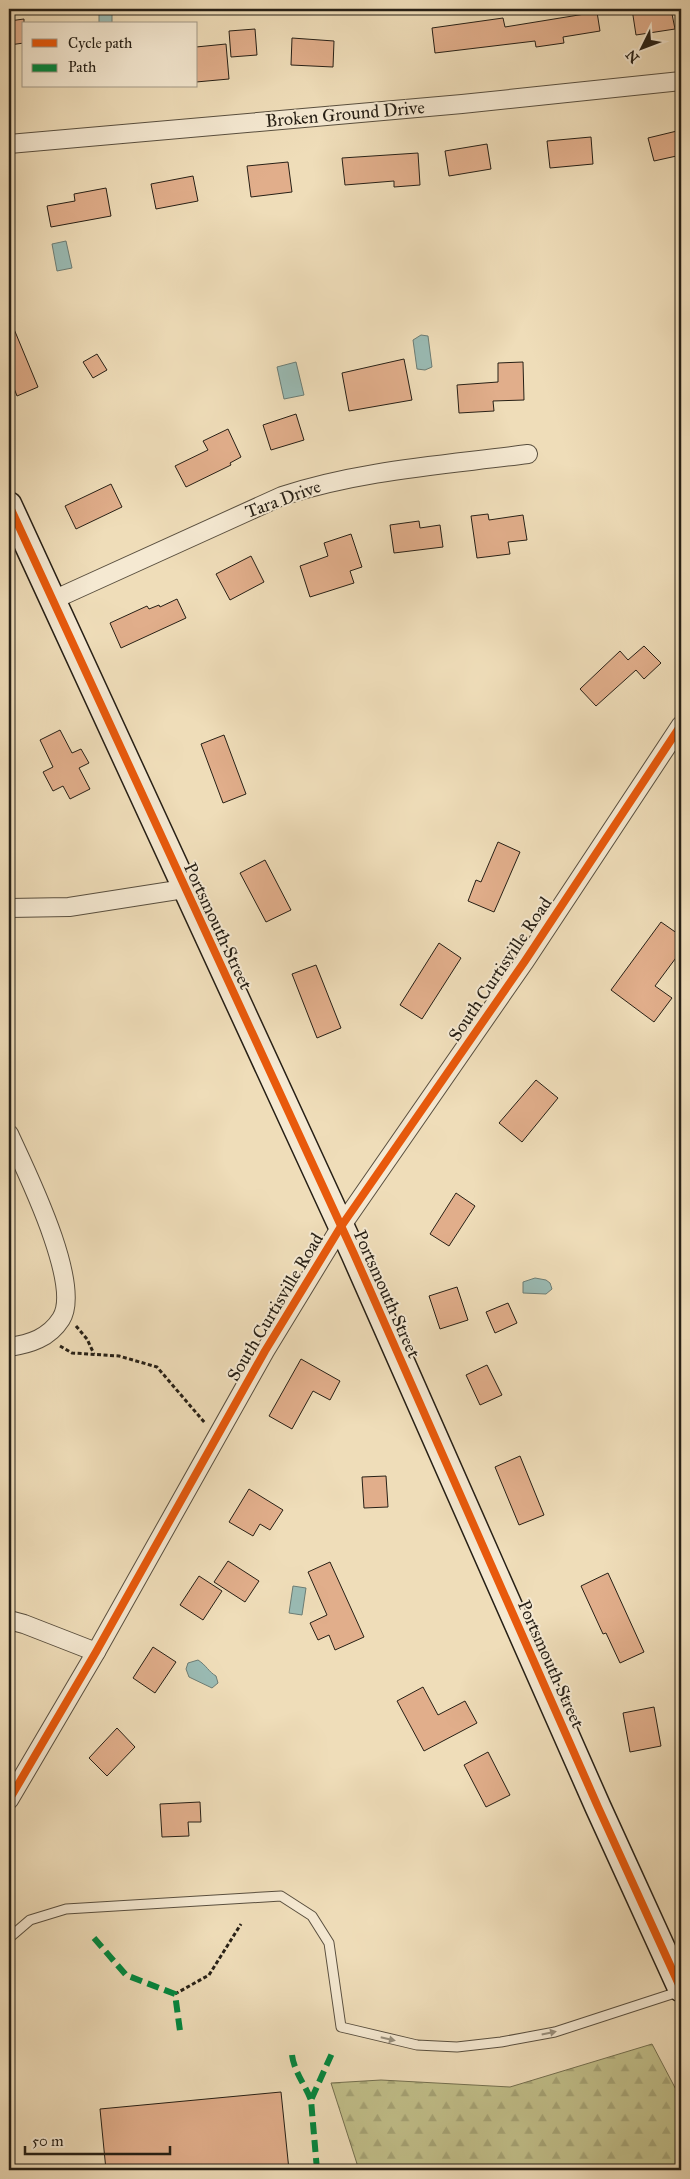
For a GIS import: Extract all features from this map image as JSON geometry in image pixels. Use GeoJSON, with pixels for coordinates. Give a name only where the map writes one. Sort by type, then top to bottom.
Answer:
{"type":"FeatureCollection","features":[{"type":"Feature","properties":{"kind":"street","name":"Broken Ground Drive"},"geometry":{"type":"LineString","coordinates":[[9,144],[442,106],[681,81]]}},
{"type":"Feature","properties":{"kind":"street","name":"Tara Drive"},"geometry":{"type":"LineString","coordinates":[[53,600],[282,496],[309,487],[373,473],[528,454]]}},
{"type":"Feature","properties":{"kind":"street","name":"Portsmouth Street"},"geometry":{"type":"LineString","coordinates":[[9,505],[340,1228],[681,1990]]}},
{"type":"Feature","properties":{"kind":"street","name":"South Curtisville Road"},"geometry":{"type":"LineString","coordinates":[[9,1800],[96,1652],[266,1351],[340,1228],[525,961],[681,724]]}},
{"type":"Feature","properties":{"kind":"street"},"geometry":{"type":"LineString","coordinates":[[9,908],[68,907],[184,889]]}},
{"type":"Feature","properties":{"kind":"street"},"geometry":{"type":"LineString","coordinates":[[9,1134],[34,1190],[58,1253],[66,1296],[62,1318],[47,1335],[27,1344],[9,1346]]}},
{"type":"Feature","properties":{"kind":"street"},"geometry":{"type":"LineString","coordinates":[[9,1620],[96,1652]]}},
{"type":"Feature","properties":{"kind":"lane"},"geometry":{"type":"LineString","coordinates":[[9,1938],[30,1920],[66,1909],[281,1896],[312,1916],[329,1943],[341,2027],[418,2046],[457,2047],[554,2032],[655,2001],[681,1990]]}},
{"type":"Feature","properties":{"kind":"path"},"geometry":{"type":"LineString","coordinates":[[62,1318],[76,1326],[87,1339],[95,1355]]}},
{"type":"Feature","properties":{"kind":"path"},"geometry":{"type":"LineString","coordinates":[[47,1335],[72,1353],[119,1356],[157,1367],[217,1436]]}},
{"type":"Feature","properties":{"kind":"path"},"geometry":{"type":"LineString","coordinates":[[175,1994],[209,1975],[241,1924]]}},
{"type":"Feature","properties":{"kind":"green space"},"geometry":{"type":"Polygon","coordinates":[[[652,2044],[681,2099],[681,2170],[359,2170],[331,2083],[381,2080],[510,2087],[652,2044]]]}},
{"type":"Feature","properties":{"kind":"water"},"geometry":{"type":"Polygon","coordinates":[[[99,9],[112,9],[112,22],[99,22],[99,9]]]}},
{"type":"Feature","properties":{"kind":"water"},"geometry":{"type":"Polygon","coordinates":[[[66,241],[72,268],[57,271],[52,244],[66,241]]]}},
{"type":"Feature","properties":{"kind":"water"},"geometry":{"type":"Polygon","coordinates":[[[421,335],[428,336],[432,367],[425,370],[417,369],[413,340],[421,335]]]}},
{"type":"Feature","properties":{"kind":"water"},"geometry":{"type":"Polygon","coordinates":[[[296,362],[304,395],[284,399],[277,367],[296,362]]]}},
{"type":"Feature","properties":{"kind":"water"},"geometry":{"type":"Polygon","coordinates":[[[535,1278],[546,1280],[550,1283],[552,1289],[546,1294],[523,1293],[523,1282],[535,1278]]]}},
{"type":"Feature","properties":{"kind":"water"},"geometry":{"type":"Polygon","coordinates":[[[293,1586],[306,1588],[302,1615],[289,1613],[293,1586]]]}},
{"type":"Feature","properties":{"kind":"water"},"geometry":{"type":"Polygon","coordinates":[[[198,1660],[216,1676],[218,1683],[212,1688],[189,1677],[186,1669],[188,1663],[198,1660]]]}},
{"type":"Feature","properties":{"kind":"building"},"geometry":{"type":"Polygon","coordinates":[[[632,9],[671,9],[675,29],[636,35],[632,9]]]}},
{"type":"Feature","properties":{"kind":"building"},"geometry":{"type":"Polygon","coordinates":[[[597,12],[600,31],[563,37],[564,43],[536,47],[535,41],[435,53],[432,28],[503,18],[505,27],[597,12]]]}},
{"type":"Feature","properties":{"kind":"building"},"geometry":{"type":"Polygon","coordinates":[[[24,19],[24,22],[22,22],[22,43],[9,45],[9,21],[24,19]]]}},
{"type":"Feature","properties":{"kind":"building"},"geometry":{"type":"Polygon","coordinates":[[[255,29],[257,55],[231,57],[229,31],[255,29]]]}},
{"type":"Feature","properties":{"kind":"building"},"geometry":{"type":"Polygon","coordinates":[[[292,38],[334,41],[333,67],[291,65],[292,38]]]}},
{"type":"Feature","properties":{"kind":"building"},"geometry":{"type":"Polygon","coordinates":[[[226,44],[229,79],[198,82],[198,47],[226,44]]]}},
{"type":"Feature","properties":{"kind":"building"},"geometry":{"type":"Polygon","coordinates":[[[681,130],[681,155],[654,161],[648,138],[681,130]]]}},
{"type":"Feature","properties":{"kind":"building"},"geometry":{"type":"Polygon","coordinates":[[[591,137],[593,164],[550,168],[547,141],[591,137]]]}},
{"type":"Feature","properties":{"kind":"building"},"geometry":{"type":"Polygon","coordinates":[[[487,144],[491,169],[449,176],[445,151],[487,144]]]}},
{"type":"Feature","properties":{"kind":"building"},"geometry":{"type":"Polygon","coordinates":[[[418,153],[420,185],[394,187],[394,181],[345,185],[342,158],[418,153]]]}},
{"type":"Feature","properties":{"kind":"building"},"geometry":{"type":"Polygon","coordinates":[[[288,162],[292,192],[251,197],[247,166],[288,162]]]}},
{"type":"Feature","properties":{"kind":"building"},"geometry":{"type":"Polygon","coordinates":[[[193,176],[198,201],[156,209],[151,184],[193,176]]]}},
{"type":"Feature","properties":{"kind":"building"},"geometry":{"type":"Polygon","coordinates":[[[106,188],[111,216],[51,227],[47,206],[75,201],[74,194],[106,188]]]}},
{"type":"Feature","properties":{"kind":"building"},"geometry":{"type":"Polygon","coordinates":[[[9,317],[38,387],[17,396],[9,375],[9,317]]]}},
{"type":"Feature","properties":{"kind":"building"},"geometry":{"type":"Polygon","coordinates":[[[97,354],[107,370],[93,378],[83,362],[97,354]]]}},
{"type":"Feature","properties":{"kind":"building"},"geometry":{"type":"Polygon","coordinates":[[[404,359],[412,400],[349,411],[342,373],[404,359]]]}},
{"type":"Feature","properties":{"kind":"building"},"geometry":{"type":"Polygon","coordinates":[[[523,362],[524,400],[493,401],[494,411],[459,413],[457,385],[498,382],[498,363],[523,362]]]}},
{"type":"Feature","properties":{"kind":"building"},"geometry":{"type":"Polygon","coordinates":[[[296,414],[304,440],[271,450],[263,425],[296,414]]]}},
{"type":"Feature","properties":{"kind":"building"},"geometry":{"type":"Polygon","coordinates":[[[228,429],[241,457],[230,463],[231,465],[186,487],[175,466],[208,450],[203,441],[228,429]]]}},
{"type":"Feature","properties":{"kind":"building"},"geometry":{"type":"Polygon","coordinates":[[[111,484],[122,507],[76,529],[65,506],[111,484]]]}},
{"type":"Feature","properties":{"kind":"building"},"geometry":{"type":"Polygon","coordinates":[[[488,514],[489,520],[523,515],[527,540],[508,542],[510,554],[477,558],[471,516],[488,514]]]}},
{"type":"Feature","properties":{"kind":"building"},"geometry":{"type":"Polygon","coordinates":[[[419,521],[420,528],[440,525],[443,547],[394,553],[390,525],[419,521]]]}},
{"type":"Feature","properties":{"kind":"building"},"geometry":{"type":"Polygon","coordinates":[[[351,534],[362,567],[350,571],[354,583],[310,597],[300,566],[328,556],[324,543],[351,534]]]}},
{"type":"Feature","properties":{"kind":"building"},"geometry":{"type":"Polygon","coordinates":[[[251,556],[264,582],[230,600],[216,574],[251,556]]]}},
{"type":"Feature","properties":{"kind":"building"},"geometry":{"type":"Polygon","coordinates":[[[177,599],[186,618],[121,648],[110,623],[147,606],[149,609],[159,605],[160,607],[177,599]]]}},
{"type":"Feature","properties":{"kind":"building"},"geometry":{"type":"Polygon","coordinates":[[[644,646],[661,663],[644,679],[636,670],[596,706],[580,689],[620,651],[628,660],[644,646]]]}},
{"type":"Feature","properties":{"kind":"building"},"geometry":{"type":"Polygon","coordinates":[[[60,730],[72,753],[81,749],[89,763],[79,768],[90,789],[70,799],[63,786],[53,791],[43,772],[53,767],[40,740],[60,730]]]}},
{"type":"Feature","properties":{"kind":"building"},"geometry":{"type":"Polygon","coordinates":[[[224,735],[246,794],[223,803],[201,744],[224,735]]]}},
{"type":"Feature","properties":{"kind":"building"},"geometry":{"type":"Polygon","coordinates":[[[498,842],[520,852],[494,912],[468,901],[476,880],[481,882],[498,842]]]}},
{"type":"Feature","properties":{"kind":"building"},"geometry":{"type":"Polygon","coordinates":[[[265,860],[291,910],[266,922],[240,873],[265,860]]]}},
{"type":"Feature","properties":{"kind":"building"},"geometry":{"type":"Polygon","coordinates":[[[661,922],[681,936],[681,951],[655,986],[672,998],[654,1022],[611,990],[661,922]]]}},
{"type":"Feature","properties":{"kind":"building"},"geometry":{"type":"Polygon","coordinates":[[[439,943],[461,958],[422,1019],[400,1005],[439,943]]]}},
{"type":"Feature","properties":{"kind":"building"},"geometry":{"type":"Polygon","coordinates":[[[316,965],[341,1028],[317,1038],[292,974],[316,965]]]}},
{"type":"Feature","properties":{"kind":"building"},"geometry":{"type":"Polygon","coordinates":[[[536,1080],[558,1098],[522,1142],[499,1123],[536,1080]]]}},
{"type":"Feature","properties":{"kind":"building"},"geometry":{"type":"Polygon","coordinates":[[[456,1193],[475,1206],[449,1246],[430,1234],[456,1193]]]}},
{"type":"Feature","properties":{"kind":"building"},"geometry":{"type":"Polygon","coordinates":[[[457,1287],[468,1320],[440,1329],[429,1296],[457,1287]]]}},
{"type":"Feature","properties":{"kind":"building"},"geometry":{"type":"Polygon","coordinates":[[[508,1303],[517,1323],[495,1333],[486,1312],[508,1303]]]}},
{"type":"Feature","properties":{"kind":"building"},"geometry":{"type":"Polygon","coordinates":[[[301,1359],[340,1381],[330,1400],[313,1391],[292,1429],[269,1416],[301,1359]]]}},
{"type":"Feature","properties":{"kind":"building"},"geometry":{"type":"Polygon","coordinates":[[[487,1365],[502,1395],[480,1405],[466,1375],[487,1365]]]}},
{"type":"Feature","properties":{"kind":"building"},"geometry":{"type":"Polygon","coordinates":[[[520,1456],[544,1515],[519,1525],[495,1467],[520,1456]]]}},
{"type":"Feature","properties":{"kind":"building"},"geometry":{"type":"Polygon","coordinates":[[[386,1476],[388,1507],[364,1508],[362,1477],[386,1476]]]}},
{"type":"Feature","properties":{"kind":"building"},"geometry":{"type":"Polygon","coordinates":[[[249,1489],[283,1510],[270,1530],[260,1524],[253,1536],[229,1522],[249,1489]]]}},
{"type":"Feature","properties":{"kind":"building"},"geometry":{"type":"Polygon","coordinates":[[[228,1561],[259,1581],[245,1602],[214,1582],[228,1561]]]}},
{"type":"Feature","properties":{"kind":"building"},"geometry":{"type":"Polygon","coordinates":[[[330,1562],[364,1637],[335,1650],[329,1635],[318,1640],[310,1623],[327,1615],[308,1572],[330,1562]]]}},
{"type":"Feature","properties":{"kind":"building"},"geometry":{"type":"Polygon","coordinates":[[[608,1573],[644,1652],[620,1663],[606,1633],[603,1634],[581,1586],[608,1573]]]}},
{"type":"Feature","properties":{"kind":"building"},"geometry":{"type":"Polygon","coordinates":[[[199,1576],[222,1591],[203,1620],[180,1605],[199,1576]]]}},
{"type":"Feature","properties":{"kind":"building"},"geometry":{"type":"Polygon","coordinates":[[[153,1647],[176,1662],[155,1693],[133,1678],[153,1647]]]}},
{"type":"Feature","properties":{"kind":"building"},"geometry":{"type":"Polygon","coordinates":[[[423,1687],[438,1715],[465,1701],[477,1723],[424,1751],[397,1701],[423,1687]]]}},
{"type":"Feature","properties":{"kind":"building"},"geometry":{"type":"Polygon","coordinates":[[[654,1707],[661,1746],[630,1752],[623,1713],[654,1707]]]}},
{"type":"Feature","properties":{"kind":"building"},"geometry":{"type":"Polygon","coordinates":[[[117,1728],[135,1747],[107,1776],[89,1758],[117,1728]]]}},
{"type":"Feature","properties":{"kind":"building"},"geometry":{"type":"Polygon","coordinates":[[[488,1752],[510,1795],[486,1807],[464,1765],[488,1752]]]}},
{"type":"Feature","properties":{"kind":"building"},"geometry":{"type":"Polygon","coordinates":[[[200,1802],[201,1822],[188,1822],[189,1836],[162,1837],[160,1804],[200,1802]]]}},
{"type":"Feature","properties":{"kind":"building"},"geometry":{"type":"Polygon","coordinates":[[[281,2092],[289,2170],[106,2170],[100,2109],[281,2092]]]}},
{"type":"Feature","properties":{"kind":"marked path"},"geometry":{"type":"LineString","coordinates":[[94,1938],[126,1975],[175,1994],[180,2031]]}},
{"type":"Feature","properties":{"kind":"marked path"},"geometry":{"type":"LineString","coordinates":[[317,2170],[311,2100],[333,2051]]}},
{"type":"Feature","properties":{"kind":"marked path"},"geometry":{"type":"LineString","coordinates":[[292,2055],[297,2072],[311,2100]]}},
{"type":"Feature","properties":{"kind":"cycle path"},"geometry":{"type":"LineString","coordinates":[[9,505],[354,1254],[598,1807],[681,1989]]}},
{"type":"Feature","properties":{"kind":"cycle path"},"geometry":{"type":"LineString","coordinates":[[9,1800],[96,1652],[265,1351],[340,1228],[525,961],[681,725]]}}]}
